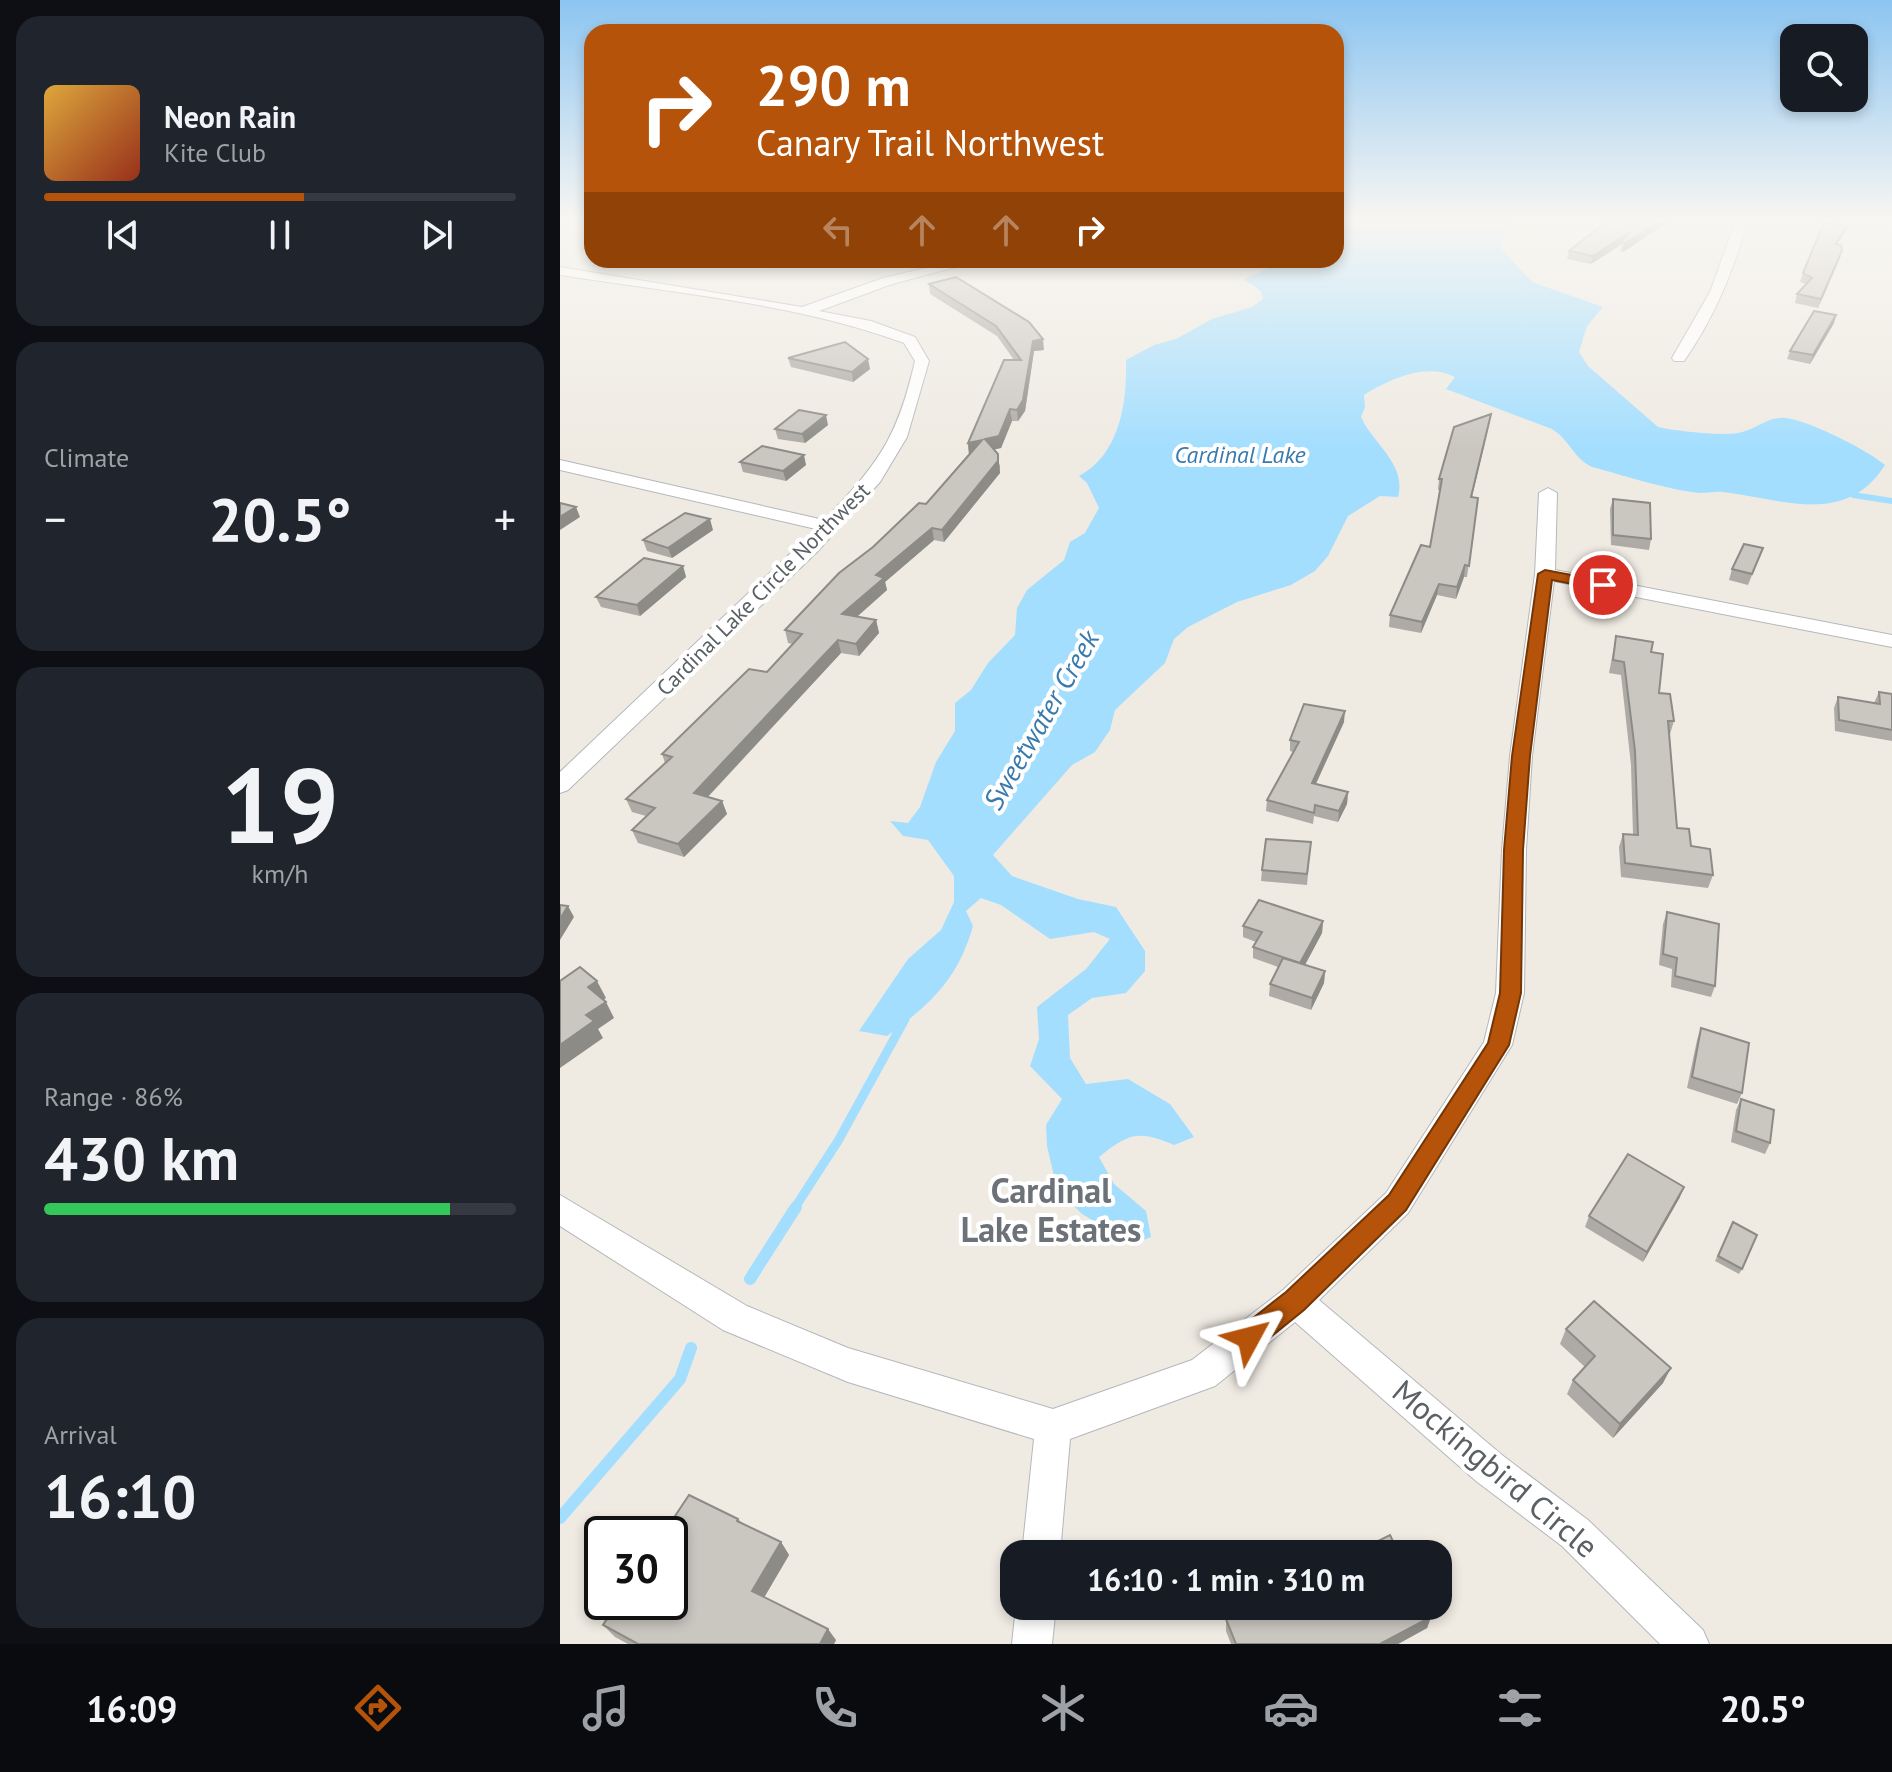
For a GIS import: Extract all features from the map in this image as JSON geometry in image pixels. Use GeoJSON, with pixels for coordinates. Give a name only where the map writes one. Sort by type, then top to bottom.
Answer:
{"type":"FeatureCollection","features":[{"type":"Feature","properties":{"kind":"street","name":"Cardinal Lake Circle Northwest"},"geometry":{"type":"LineString","coordinates":[[560,785],[810,548],[876,476],[903,428],[922,361],[910,340],[866,324],[712,297]]}},
{"type":"Feature","properties":{"kind":"street"},"geometry":{"type":"LineString","coordinates":[[802,312],[844,297]]}},
{"type":"Feature","properties":{"kind":"street"},"geometry":{"type":"LineString","coordinates":[[1679,358],[1698,333],[1716,297]]}},
{"type":"Feature","properties":{"kind":"street"},"geometry":{"type":"LineString","coordinates":[[560,465],[827,526]]}},
{"type":"Feature","properties":{"kind":"street"},"geometry":{"type":"LineString","coordinates":[[560,1209],[735,1318],[848,1365],[1053,1427],[1203,1374],[1295,1301],[1397,1203],[1498,1045],[1510,993],[1514,850],[1521,756],[1545,574],[1548,493]]}},
{"type":"Feature","properties":{"kind":"street"},"geometry":{"type":"LineString","coordinates":[[1545,574],[1892,641]]}},
{"type":"Feature","properties":{"kind":"street","name":"Mockingbird Circle"},"geometry":{"type":"LineString","coordinates":[[1295,1301],[1489,1468],[1575,1533],[1689,1644]]}},
{"type":"Feature","properties":{"kind":"street"},"geometry":{"type":"LineString","coordinates":[[1042,1540],[1053,1427]]}},
{"type":"Feature","properties":{"kind":"street"},"geometry":{"type":"LineString","coordinates":[[1032,1644],[1035,1620]]}},
{"type":"Feature","properties":{"kind":"water","name":"Cardinal Lake"},"geometry":{"type":"Polygon","coordinates":[[[1574,297],[1603,307],[1587,326],[1579,352],[1588,366],[1658,427],[1730,434],[1774,419],[1789,419],[1834,435],[1885,465],[1869,484],[1852,496],[1832,503],[1790,503],[1723,492],[1699,493],[1660,486],[1592,467],[1580,459],[1552,429],[1446,389],[1455,377],[1444,373],[1408,374],[1364,395],[1365,407],[1361,417],[1398,474],[1398,497],[1380,496],[1348,516],[1328,556],[1315,571],[1291,585],[1237,602],[1188,627],[1174,639],[1165,663],[1115,710],[1110,730],[1095,752],[1072,765],[993,855],[1012,876],[1078,899],[1116,907],[1145,951],[1145,971],[1126,993],[1092,998],[1068,1015],[1070,1058],[1086,1084],[1128,1079],[1170,1104],[1194,1137],[1174,1145],[1151,1137],[1134,1136],[1099,1157],[1114,1184],[1146,1211],[1151,1237],[1133,1244],[1082,1214],[1057,1189],[1047,1146],[1046,1125],[1062,1099],[1030,1066],[1039,1039],[1037,1007],[1086,969],[1110,939],[1094,932],[1050,939],[1001,905],[981,898],[966,911],[973,926],[967,945],[951,976],[930,1001],[887,1036],[859,1031],[908,959],[941,930],[954,902],[954,876],[928,840],[903,836],[890,821],[908,823],[920,807],[936,762],[955,731],[955,703],[971,690],[988,663],[1015,635],[1017,608],[1027,590],[1064,560],[1070,542],[1085,533],[1099,508],[1087,483],[1079,476],[1104,455],[1112,441],[1125,393],[1126,360],[1154,345],[1176,339],[1212,319],[1252,307],[1263,299],[1574,297]]]}},
{"type":"Feature","properties":{"kind":"building"},"geometry":{"type":"Polygon","coordinates":[[[949,297],[988,297],[1029,322],[1043,339],[1033,341],[1023,400],[1017,410],[1010,409],[999,436],[985,439],[998,454],[998,461],[942,530],[932,528],[876,575],[884,578],[842,614],[876,620],[856,644],[838,640],[694,793],[722,801],[678,844],[632,830],[655,808],[626,799],[672,757],[662,754],[749,669],[767,672],[802,634],[785,630],[839,573],[873,547],[919,503],[926,504],[982,440],[968,443],[1004,360],[1021,360],[996,326],[949,297]]]}},
{"type":"Feature","properties":{"kind":"building"},"geometry":{"type":"Polygon","coordinates":[[[1814,311],[1836,315],[1813,355],[1790,351],[1814,311]]]}},
{"type":"Feature","properties":{"kind":"building"},"geometry":{"type":"Polygon","coordinates":[[[845,342],[868,359],[852,372],[788,358],[845,342]]]}},
{"type":"Feature","properties":{"kind":"building"},"geometry":{"type":"Polygon","coordinates":[[[799,410],[826,415],[802,434],[775,429],[799,410]]]}},
{"type":"Feature","properties":{"kind":"building"},"geometry":{"type":"Polygon","coordinates":[[[1491,414],[1471,497],[1478,498],[1469,566],[1465,565],[1457,587],[1439,584],[1422,622],[1390,615],[1421,545],[1430,547],[1442,479],[1439,479],[1454,427],[1491,414]]]}},
{"type":"Feature","properties":{"kind":"building"},"geometry":{"type":"Polygon","coordinates":[[[762,446],[804,455],[783,471],[740,462],[762,446]]]}},
{"type":"Feature","properties":{"kind":"building"},"geometry":{"type":"Polygon","coordinates":[[[1613,499],[1650,503],[1651,539],[1613,535],[1613,499]]]}},
{"type":"Feature","properties":{"kind":"building"},"geometry":{"type":"Polygon","coordinates":[[[560,503],[576,507],[560,517],[560,503]]]}},
{"type":"Feature","properties":{"kind":"building"},"geometry":{"type":"Polygon","coordinates":[[[685,513],[710,519],[668,548],[643,540],[685,513]]]}},
{"type":"Feature","properties":{"kind":"building"},"geometry":{"type":"Polygon","coordinates":[[[1744,544],[1763,548],[1752,574],[1732,569],[1744,544]]]}},
{"type":"Feature","properties":{"kind":"building"},"geometry":{"type":"Polygon","coordinates":[[[644,558],[683,566],[637,605],[596,597],[644,558]]]}},
{"type":"Feature","properties":{"kind":"building"},"geometry":{"type":"Polygon","coordinates":[[[1616,636],[1653,642],[1651,652],[1663,654],[1659,693],[1670,694],[1674,721],[1668,721],[1677,828],[1689,829],[1691,846],[1710,849],[1713,875],[1625,863],[1623,834],[1638,835],[1635,751],[1624,662],[1613,660],[1616,636]]]}},
{"type":"Feature","properties":{"kind":"building"},"geometry":{"type":"Polygon","coordinates":[[[1879,692],[1892,694],[1892,730],[1839,720],[1838,697],[1880,704],[1879,692]]]}},
{"type":"Feature","properties":{"kind":"building"},"geometry":{"type":"Polygon","coordinates":[[[1304,704],[1345,711],[1312,783],[1348,792],[1339,811],[1315,805],[1314,813],[1267,800],[1299,742],[1290,740],[1304,704]]]}},
{"type":"Feature","properties":{"kind":"building"},"geometry":{"type":"Polygon","coordinates":[[[1266,839],[1311,842],[1307,874],[1262,870],[1266,839]]]}},
{"type":"Feature","properties":{"kind":"building"},"geometry":{"type":"Polygon","coordinates":[[[1259,900],[1323,921],[1300,963],[1253,947],[1262,932],[1243,926],[1259,900]]]}},
{"type":"Feature","properties":{"kind":"building"},"geometry":{"type":"Polygon","coordinates":[[[560,905],[568,906],[560,919],[560,905]]]}},
{"type":"Feature","properties":{"kind":"building"},"geometry":{"type":"Polygon","coordinates":[[[1667,912],[1719,924],[1715,986],[1675,976],[1677,958],[1663,954],[1667,912]]]}},
{"type":"Feature","properties":{"kind":"building"},"geometry":{"type":"Polygon","coordinates":[[[1283,958],[1325,971],[1312,998],[1270,984],[1283,958]]]}},
{"type":"Feature","properties":{"kind":"building"},"geometry":{"type":"Polygon","coordinates":[[[580,967],[597,981],[588,987],[606,1002],[586,1015],[594,1021],[560,1045],[560,981],[580,967]]]}},
{"type":"Feature","properties":{"kind":"building"},"geometry":{"type":"Polygon","coordinates":[[[1701,1028],[1749,1043],[1742,1093],[1692,1077],[1701,1028]]]}},
{"type":"Feature","properties":{"kind":"building"},"geometry":{"type":"Polygon","coordinates":[[[1741,1099],[1774,1110],[1770,1143],[1736,1131],[1741,1099]]]}},
{"type":"Feature","properties":{"kind":"building"},"geometry":{"type":"Polygon","coordinates":[[[1628,1154],[1684,1187],[1647,1252],[1589,1216],[1628,1154]]]}},
{"type":"Feature","properties":{"kind":"building"},"geometry":{"type":"Polygon","coordinates":[[[1733,1222],[1757,1235],[1742,1269],[1718,1256],[1733,1222]]]}},
{"type":"Feature","properties":{"kind":"building"},"geometry":{"type":"Polygon","coordinates":[[[1594,1301],[1671,1368],[1620,1424],[1573,1380],[1595,1356],[1566,1329],[1594,1301]]]}},
{"type":"Feature","properties":{"kind":"building"},"geometry":{"type":"Polygon","coordinates":[[[689,1495],[781,1542],[752,1591],[828,1629],[820,1644],[638,1644],[603,1625],[606,1620],[688,1620],[688,1516],[675,1516],[689,1495]]]}},
{"type":"Feature","properties":{"kind":"building"},"geometry":{"type":"Polygon","coordinates":[[[1226,1620],[1425,1620],[1380,1644],[1236,1644],[1226,1620]]]}},
{"type":"Feature","properties":{"kind":"waterway"},"geometry":{"type":"LineString","coordinates":[[1853,495],[1892,501]]}},
{"type":"Feature","properties":{"kind":"waterway","name":"Sweetwater Creek"},"geometry":{"type":"LineString","coordinates":[[794,1209],[838,1141],[905,1019]]}},
{"type":"Feature","properties":{"kind":"waterway","name":"Sweetwater Creek"},"geometry":{"type":"LineString","coordinates":[[750,1279],[796,1207]]}},
{"type":"Feature","properties":{"kind":"waterway","name":"Sweetwater Creek"},"geometry":{"type":"LineString","coordinates":[[560,1518],[680,1379],[691,1348]]}},
{"type":"Feature","properties":{"kind":"district","name":"Cardinal Lake Estates"},"geometry":{"type":"Point","coordinates":[1051,1210]}},
{"type":"Feature","properties":{"kind":"route"},"geometry":{"type":"LineString","coordinates":[[1249,1338],[1295,1301],[1397,1203],[1498,1045],[1510,993],[1514,850],[1521,756],[1545,574],[1603,585]]}}]}
